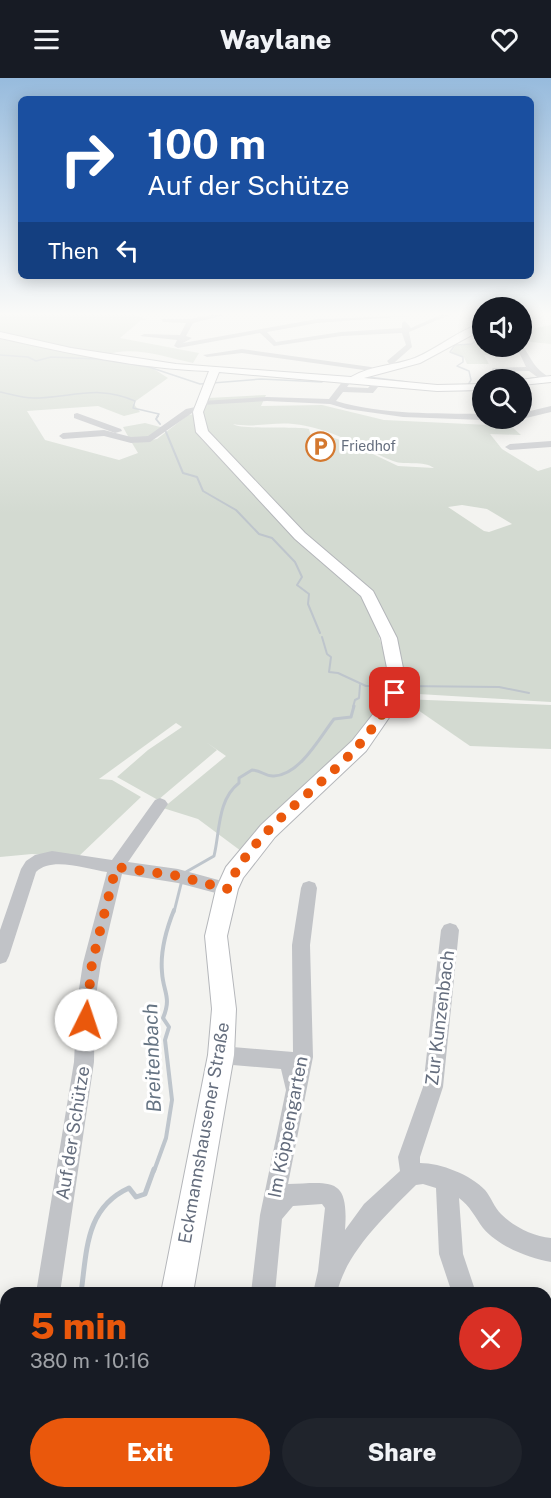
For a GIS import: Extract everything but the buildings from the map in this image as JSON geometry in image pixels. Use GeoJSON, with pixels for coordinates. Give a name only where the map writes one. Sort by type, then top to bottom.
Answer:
{"type":"FeatureCollection","features":[{"type":"Feature","properties":{"kind":"main road"},"geometry":{"type":"LineString","coordinates":[[200,411],[210,381]]}},
{"type":"Feature","properties":{"kind":"main road"},"geometry":{"type":"LineString","coordinates":[[381,381],[447,389],[472,388]]}},
{"type":"Feature","properties":{"kind":"main road","name":"Eckmannshausener Straße"},"geometry":{"type":"LineString","coordinates":[[178,1287],[221,1055],[224,1009],[216,936],[227,889],[234,873],[268,831],[358,746],[388,706],[395,693],[397,678],[389,638],[368,594],[300,536],[208,441],[200,411]]}},
{"type":"Feature","properties":{"kind":"street"},"geometry":{"type":"LineString","coordinates":[[331,402],[350,381]]}},
{"type":"Feature","properties":{"kind":"street"},"geometry":{"type":"LineString","coordinates":[[341,389],[373,390],[379,381]]}},
{"type":"Feature","properties":{"kind":"street"},"geometry":{"type":"LineString","coordinates":[[63,436],[95,433],[121,436],[132,440],[150,439],[189,411],[267,399],[331,402],[347,407],[403,414],[472,417]]}},
{"type":"Feature","properties":{"kind":"street"},"geometry":{"type":"LineString","coordinates":[[532,414],[551,409]]}},
{"type":"Feature","properties":{"kind":"street"},"geometry":{"type":"LineString","coordinates":[[77,416],[114,427],[121,436]]}},
{"type":"Feature","properties":{"kind":"street"},"geometry":{"type":"LineString","coordinates":[[510,447],[551,444]]}},
{"type":"Feature","properties":{"kind":"street","name":"Auf der Schütze"},"geometry":{"type":"LineString","coordinates":[[49,1287],[84,1062],[89,979],[116,867],[160,804]]}},
{"type":"Feature","properties":{"kind":"street"},"geometry":{"type":"LineString","coordinates":[[0,956],[34,862],[48,857],[178,876],[227,889]]}},
{"type":"Feature","properties":{"kind":"street","name":"Im Köppengarten"},"geometry":{"type":"LineString","coordinates":[[264,1287],[271,1215],[303,1057],[301,945],[309,888]]}},
{"type":"Feature","properties":{"kind":"street","name":"Zur Kunzenbach"},"geometry":{"type":"LineString","coordinates":[[411,1175],[409,1157],[433,1087],[450,930]]}},
{"type":"Feature","properties":{"kind":"street"},"geometry":{"type":"LineString","coordinates":[[221,1055],[291,1060],[296,1092]]}},
{"type":"Feature","properties":{"kind":"street"},"geometry":{"type":"LineString","coordinates":[[327,1282],[372,1212],[411,1175],[423,1173],[467,1189],[493,1222],[513,1237],[538,1248],[551,1250]]}},
{"type":"Feature","properties":{"kind":"street"},"geometry":{"type":"LineString","coordinates":[[447,1180],[448,1238],[462,1287]]}},
{"type":"Feature","properties":{"kind":"street"},"geometry":{"type":"LineString","coordinates":[[271,1215],[288,1195],[328,1193],[333,1197],[336,1205],[327,1282]]}},
{"type":"Feature","properties":{"kind":"shaded area"},"geometry":{"type":"Polygon","coordinates":[[[0,381],[163,381],[133,403],[140,412],[124,416],[98,406],[27,411],[45,440],[119,460],[138,453],[132,443],[157,439],[188,415],[195,414],[195,424],[202,440],[297,537],[354,586],[371,610],[390,673],[387,695],[352,744],[241,851],[198,819],[163,808],[226,756],[206,742],[217,750],[158,800],[117,777],[148,750],[182,727],[176,723],[99,779],[112,780],[141,797],[78,857],[32,854],[0,857],[0,381]]]}},
{"type":"Feature","properties":{"kind":"shaded area"},"geometry":{"type":"Polygon","coordinates":[[[266,395],[261,406],[322,405],[384,420],[472,424],[472,429],[514,429],[521,435],[490,434],[502,449],[538,471],[551,467],[551,702],[402,693],[386,619],[206,432],[202,411],[208,398],[266,395]],[[233,424],[245,427],[309,429],[312,440],[308,441],[313,452],[330,451],[327,440],[321,440],[320,433],[354,445],[398,466],[434,468],[425,464],[393,461],[319,429],[286,424],[233,424]],[[462,505],[448,507],[484,531],[489,532],[512,524],[487,509],[462,505]]]}},
{"type":"Feature","properties":{"kind":"shaded area"},"geometry":{"type":"Polygon","coordinates":[[[145,423],[164,428],[149,438],[129,438],[123,427],[145,423]]]}},
{"type":"Feature","properties":{"kind":"shaded area"},"geometry":{"type":"Polygon","coordinates":[[[402,699],[551,705],[551,749],[470,746],[402,699]]]}},
{"type":"Feature","properties":{"kind":"waterway"},"geometry":{"type":"LineString","coordinates":[[192,381],[200,384],[233,381]]}},
{"type":"Feature","properties":{"kind":"waterway"},"geometry":{"type":"LineString","coordinates":[[307,381],[322,382]]}},
{"type":"Feature","properties":{"kind":"waterway"},"geometry":{"type":"LineString","coordinates":[[401,381],[407,382]]}},
{"type":"Feature","properties":{"kind":"waterway"},"geometry":{"type":"LineString","coordinates":[[468,385],[470,381]]}},
{"type":"Feature","properties":{"kind":"waterway"},"geometry":{"type":"LineString","coordinates":[[0,392],[33,398],[109,393],[135,401],[133,408],[159,414],[157,417]]}},
{"type":"Feature","properties":{"kind":"waterway"},"geometry":{"type":"LineString","coordinates":[[158,416],[156,419],[160,424]]}},
{"type":"Feature","properties":{"kind":"waterway"},"geometry":{"type":"LineString","coordinates":[[166,432],[183,473],[197,477],[203,491],[236,510],[259,534],[272,538],[295,562],[302,577],[297,585],[309,594],[308,604],[320,633]]}},
{"type":"Feature","properties":{"kind":"waterway"},"geometry":{"type":"LineString","coordinates":[[322,637],[327,654],[331,657],[329,672],[338,673],[366,686],[385,686]]}},
{"type":"Feature","properties":{"kind":"waterway","name":"Breitenbach"},"geometry":{"type":"LineString","coordinates":[[353,707],[355,700],[359,698],[360,685]]}},
{"type":"Feature","properties":{"kind":"waterway"},"geometry":{"type":"LineString","coordinates":[[403,686],[499,687],[529,693]]}},
{"type":"Feature","properties":{"kind":"waterway","name":"Breitenbach"},"geometry":{"type":"LineString","coordinates":[[186,872],[214,856],[223,807],[232,790],[239,783],[239,778],[252,770],[274,776],[292,769],[308,754],[334,719],[351,717],[354,706]]}},
{"type":"Feature","properties":{"kind":"waterway","name":"Breitenbach"},"geometry":{"type":"LineString","coordinates":[[174,912],[181,884]]}},
{"type":"Feature","properties":{"kind":"waterway","name":"Breitenbach"},"geometry":{"type":"LineString","coordinates":[[154,1171],[166,1138],[172,1100],[165,1040],[169,1027],[163,1018],[167,999],[162,956],[164,940],[174,910]]}},
{"type":"Feature","properties":{"kind":"waterway","name":"Breitenbach"},"geometry":{"type":"LineString","coordinates":[[82,1287],[87,1247],[96,1219],[104,1207],[129,1188],[136,1197],[145,1194],[154,1169]]}},
{"type":"Feature","properties":{"kind":"place","name":"Friedhof"},"geometry":{"type":"Point","coordinates":[320,446]}},
{"type":"Feature","properties":{"kind":"route"},"geometry":{"type":"LineString","coordinates":[[86,1020],[86,1002],[92,963],[116,867],[178,876],[227,889],[234,873],[268,831],[358,746],[395,693]]}}]}
